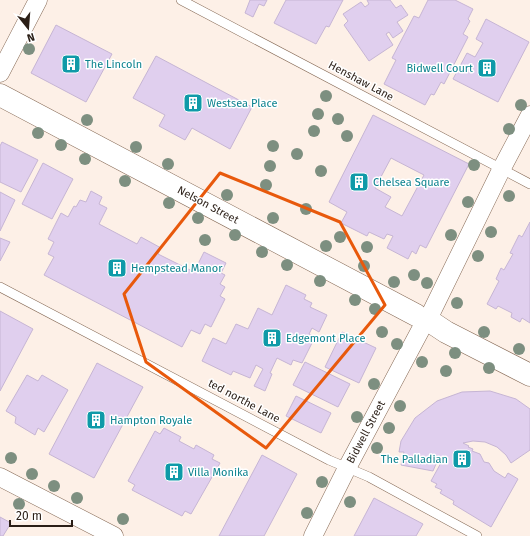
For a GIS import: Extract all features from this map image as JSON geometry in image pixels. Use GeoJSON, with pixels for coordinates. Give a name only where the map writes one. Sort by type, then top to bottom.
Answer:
{"type":"FeatureCollection","features":[{"type":"Feature","properties":{"kind":"street"},"geometry":{"type":"LineString","coordinates":[[0,73],[38,0]]}},
{"type":"Feature","properties":{"kind":"street","name":"Nelson Street"},"geometry":{"type":"LineString","coordinates":[[0,95],[426,320],[446,332],[530,375]]}},
{"type":"Feature","properties":{"kind":"street","name":"Bidwell Street"},"geometry":{"type":"LineString","coordinates":[[312,536],[426,320],[502,168],[530,116]]}},
{"type":"Feature","properties":{"kind":"street"},"geometry":{"type":"LineString","coordinates":[[0,477],[114,536]]}},
{"type":"Feature","properties":{"kind":"lane","name":"Henshaw Lane"},"geometry":{"type":"LineString","coordinates":[[180,0],[530,184]]}},
{"type":"Feature","properties":{"kind":"lane","name":"ted northe Lane"},"geometry":{"type":"LineString","coordinates":[[0,287],[329,460],[369,477],[477,536]]}},
{"type":"Feature","properties":{"kind":"highlighted area"},"geometry":{"type":"Polygon","coordinates":[[[220,173],[340,222],[385,305],[266,448],[146,362],[124,294],[220,173]]]}},
{"type":"Feature","properties":{"kind":"building"},"geometry":{"type":"Polygon","coordinates":[[[250,0],[267,0],[264,6],[259,4],[253,17],[245,13],[250,0]]]}},
{"type":"Feature","properties":{"kind":"building"},"geometry":{"type":"Polygon","coordinates":[[[286,0],[343,0],[329,27],[326,26],[316,44],[274,23],[286,0]]]}},
{"type":"Feature","properties":{"kind":"building"},"geometry":{"type":"Polygon","coordinates":[[[367,0],[390,0],[396,8],[401,5],[408,15],[397,22],[403,31],[393,38],[389,32],[386,34],[393,45],[369,61],[344,25],[348,21],[343,14],[361,2],[365,7],[369,4],[367,0]]]}},
{"type":"Feature","properties":{"kind":"building"},"geometry":{"type":"Polygon","coordinates":[[[428,0],[455,0],[473,9],[468,19],[470,21],[463,34],[468,37],[444,84],[441,82],[434,95],[431,94],[425,105],[384,84],[396,60],[392,58],[414,16],[419,18],[428,0]]]}},
{"type":"Feature","properties":{"kind":"building","name":"Bidwell Court"},"geometry":{"type":"Polygon","coordinates":[[[486,19],[529,42],[498,102],[453,79],[467,53],[475,57],[483,43],[476,39],[486,19]]]}},
{"type":"Feature","properties":{"kind":"building","name":"The Lincoln"},"geometry":{"type":"Polygon","coordinates":[[[56,25],[112,54],[86,102],[31,73],[56,25]]]}},
{"type":"Feature","properties":{"kind":"building","name":"Westsea Place"},"geometry":{"type":"Polygon","coordinates":[[[156,56],[252,107],[230,149],[192,128],[185,140],[159,126],[165,115],[133,98],[156,56]]]}},
{"type":"Feature","properties":{"kind":"building","name":"Chelsea Square"},"geometry":{"type":"Polygon","coordinates":[[[373,115],[469,164],[426,248],[420,245],[416,254],[412,251],[408,259],[387,248],[393,236],[387,234],[384,239],[369,232],[367,236],[341,223],[347,212],[329,202],[373,115]],[[391,158],[375,188],[391,197],[385,207],[402,216],[424,175],[391,158]]]}},
{"type":"Feature","properties":{"kind":"building"},"geometry":{"type":"Polygon","coordinates":[[[2,142],[38,160],[21,192],[0,182],[0,146],[2,142]]]}},
{"type":"Feature","properties":{"kind":"building"},"geometry":{"type":"Polygon","coordinates":[[[43,163],[73,179],[52,219],[22,204],[43,163]]]}},
{"type":"Feature","properties":{"kind":"building","name":"Hempstead Manor"},"geometry":{"type":"Polygon","coordinates":[[[91,191],[102,197],[99,204],[107,208],[99,224],[137,244],[141,237],[161,248],[158,254],[194,272],[204,252],[226,263],[221,273],[225,275],[220,284],[225,287],[220,296],[225,299],[211,327],[205,324],[200,334],[191,330],[182,347],[44,275],[54,257],[48,254],[54,242],[48,239],[61,213],[68,217],[74,206],[76,207],[80,200],[86,202],[91,191]]]}},
{"type":"Feature","properties":{"kind":"building"},"geometry":{"type":"Polygon","coordinates":[[[0,192],[15,200],[0,231],[0,192]]]}},
{"type":"Feature","properties":{"kind":"building"},"geometry":{"type":"Polygon","coordinates":[[[530,222],[530,323],[522,318],[520,322],[511,317],[512,313],[498,306],[496,309],[487,304],[499,281],[496,279],[501,268],[504,270],[513,254],[510,253],[519,235],[522,237],[530,222]]]}},
{"type":"Feature","properties":{"kind":"building"},"geometry":{"type":"Polygon","coordinates":[[[0,238],[10,242],[0,261],[0,238]]]}},
{"type":"Feature","properties":{"kind":"building","name":"Edgemont Place"},"geometry":{"type":"Polygon","coordinates":[[[286,285],[306,295],[304,299],[312,303],[310,307],[327,315],[319,332],[312,328],[309,334],[315,337],[302,363],[293,360],[291,365],[277,358],[270,373],[272,374],[265,391],[254,386],[263,369],[256,365],[250,378],[233,371],[231,375],[202,361],[213,338],[226,344],[236,324],[248,329],[258,308],[272,315],[286,285]]]}},
{"type":"Feature","properties":{"kind":"building"},"geometry":{"type":"Polygon","coordinates":[[[0,311],[33,329],[0,391],[0,311]]]}},
{"type":"Feature","properties":{"kind":"building"},"geometry":{"type":"Polygon","coordinates":[[[342,332],[376,348],[359,383],[325,367],[342,332]]]}},
{"type":"Feature","properties":{"kind":"building"},"geometry":{"type":"Polygon","coordinates":[[[305,362],[350,384],[338,407],[293,385],[305,362]]]}},
{"type":"Feature","properties":{"kind":"building","name":"Hampton Royale"},"geometry":{"type":"Polygon","coordinates":[[[97,363],[143,387],[94,478],[49,454],[97,363]]]}},
{"type":"Feature","properties":{"kind":"building"},"geometry":{"type":"Polygon","coordinates":[[[27,375],[38,381],[42,375],[68,390],[44,432],[38,428],[35,435],[15,423],[16,417],[6,411],[27,375]]]}},
{"type":"Feature","properties":{"kind":"building","name":"The Palladian"},"geometry":{"type":"Polygon","coordinates":[[[490,391],[516,399],[530,409],[530,450],[511,463],[506,455],[497,447],[485,442],[473,441],[463,443],[473,449],[472,451],[480,454],[484,462],[489,463],[494,471],[505,478],[508,473],[518,479],[491,527],[453,504],[454,501],[440,493],[442,490],[435,487],[437,484],[431,481],[442,461],[439,457],[433,471],[401,465],[404,452],[399,452],[401,441],[415,418],[437,401],[462,392],[490,391]]]}},
{"type":"Feature","properties":{"kind":"building"},"geometry":{"type":"Polygon","coordinates":[[[296,396],[331,413],[321,433],[286,416],[296,396]]]}},
{"type":"Feature","properties":{"kind":"building","name":"Villa Monika"},"geometry":{"type":"Polygon","coordinates":[[[164,428],[181,437],[179,441],[194,449],[196,445],[214,455],[212,459],[220,463],[191,514],[185,511],[182,516],[132,490],[135,485],[128,481],[155,431],[160,434],[164,428]]]}},
{"type":"Feature","properties":{"kind":"building"},"geometry":{"type":"Polygon","coordinates":[[[262,455],[297,474],[264,536],[219,536],[262,455]]]}},
{"type":"Feature","properties":{"kind":"building"},"geometry":{"type":"Polygon","coordinates":[[[374,498],[423,524],[416,536],[354,536],[374,498]]]}},
{"type":"Feature","properties":{"kind":"building"},"geometry":{"type":"Polygon","coordinates":[[[0,517],[11,523],[3,536],[0,536],[0,517]]]}},
{"type":"Feature","properties":{"kind":"place","name":"The Lincoln"},"geometry":{"type":"Point","coordinates":[71,64]}},
{"type":"Feature","properties":{"kind":"place","name":"Bidwell Court"},"geometry":{"type":"Point","coordinates":[487,68]}},
{"type":"Feature","properties":{"kind":"place","name":"Westsea Place"},"geometry":{"type":"Point","coordinates":[193,103]}},
{"type":"Feature","properties":{"kind":"place","name":"Chelsea Square"},"geometry":{"type":"Point","coordinates":[359,182]}},
{"type":"Feature","properties":{"kind":"place","name":"Hempstead Manor"},"geometry":{"type":"Point","coordinates":[117,268]}},
{"type":"Feature","properties":{"kind":"place","name":"Edgemont Place"},"geometry":{"type":"Point","coordinates":[272,338]}},
{"type":"Feature","properties":{"kind":"place","name":"Hampton Royale"},"geometry":{"type":"Point","coordinates":[96,420]}},
{"type":"Feature","properties":{"kind":"place","name":"The Palladian"},"geometry":{"type":"Point","coordinates":[462,459]}},
{"type":"Feature","properties":{"kind":"place","name":"Villa Monika"},"geometry":{"type":"Point","coordinates":[174,472]}}]}
